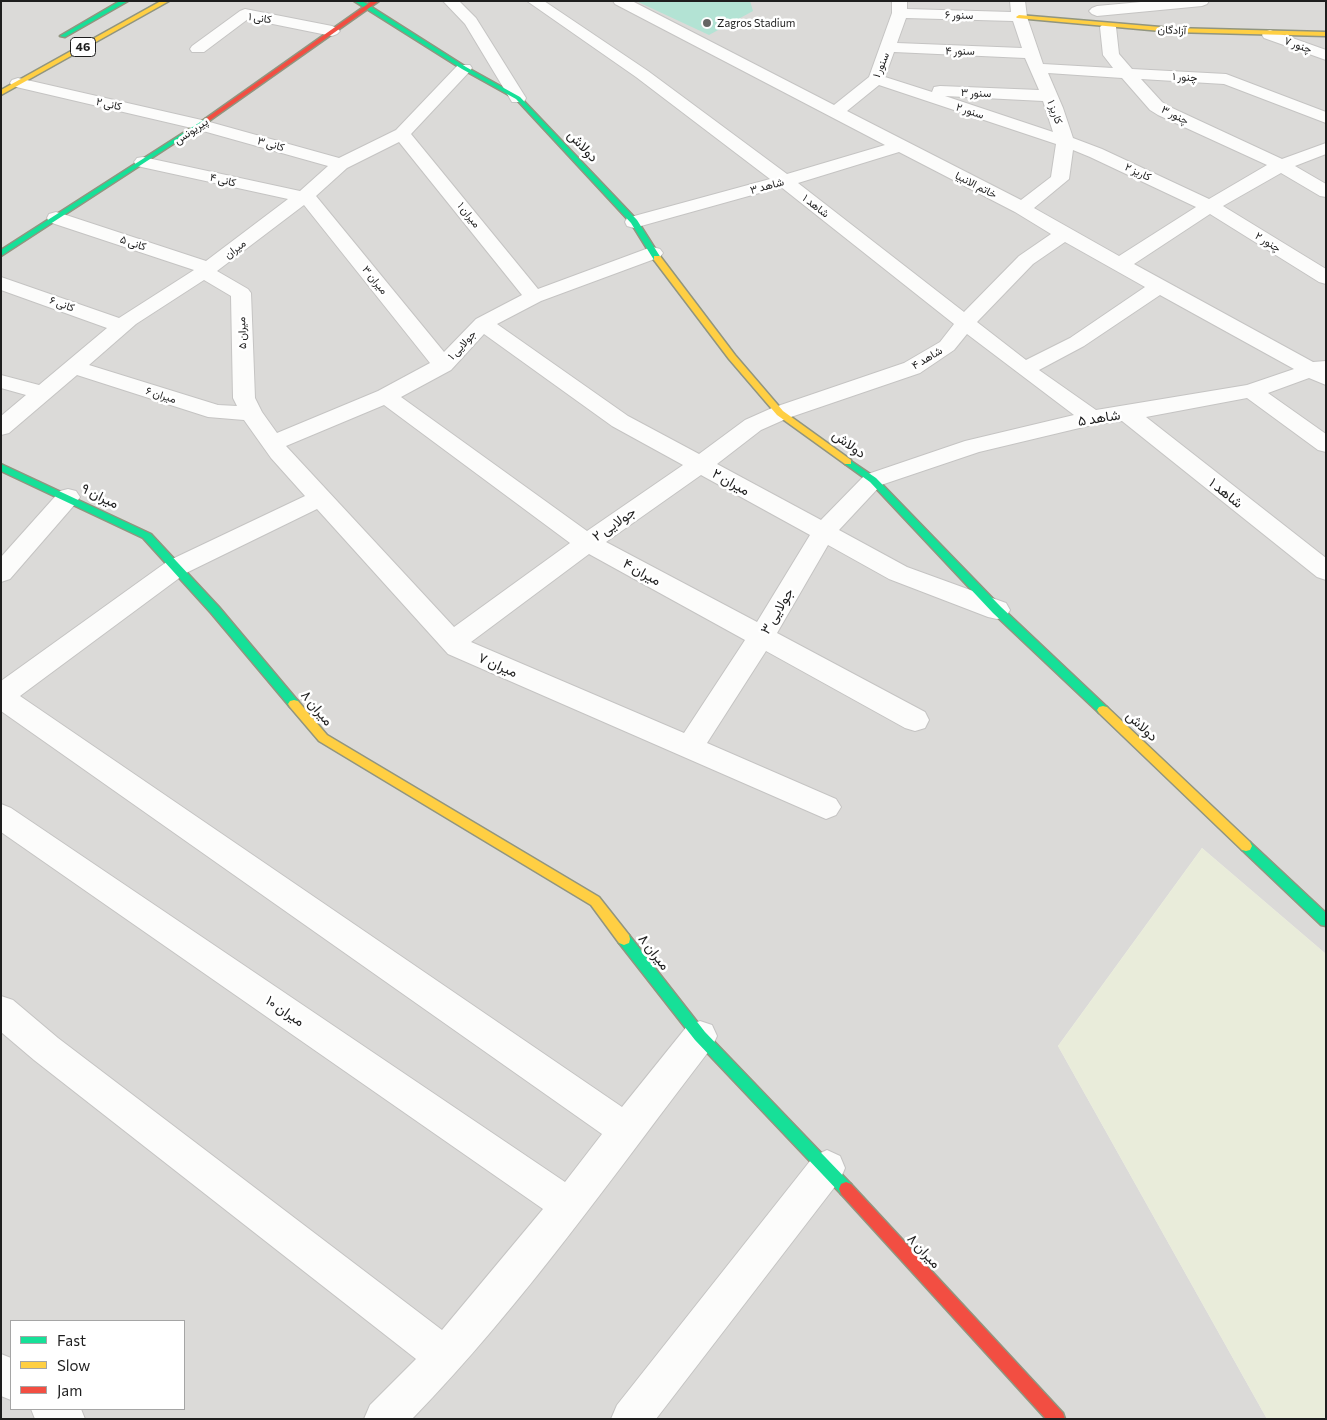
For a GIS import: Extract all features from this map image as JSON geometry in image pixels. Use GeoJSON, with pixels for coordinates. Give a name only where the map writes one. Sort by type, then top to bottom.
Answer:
{"type":"FeatureCollection","features":[{"type":"Feature","properties":{"kind":"street","name":"46"},"geometry":{"type":"LineString","coordinates":[[49,44],[125,1]]}},
{"type":"Feature","properties":{"kind":"street","name":"46"},"geometry":{"type":"LineString","coordinates":[[1,94],[166,1]]}},
{"type":"Feature","properties":{"kind":"street"},"geometry":{"type":"LineString","coordinates":[[450,1],[471,21],[518,98]]}},
{"type":"Feature","properties":{"kind":"street","name":"شاهد ۱"},"geometry":{"type":"LineString","coordinates":[[534,1],[642,74],[784,181],[1024,369],[1092,418]]}},
{"type":"Feature","properties":{"kind":"street","name":"خاتم الانبیا"},"geometry":{"type":"LineString","coordinates":[[620,1],[1022,208],[1064,234],[1321,371]]}},
{"type":"Feature","properties":{"kind":"street"},"geometry":{"type":"LineString","coordinates":[[1097,11],[1202,1]]}},
{"type":"Feature","properties":{"kind":"street","name":"دولاش"},"geometry":{"type":"LineString","coordinates":[[366,3],[464,68],[518,98],[634,222],[653,253],[732,356],[780,413],[873,480],[997,610],[1326,921]]}},
{"type":"Feature","properties":{"kind":"street","name":"پیریونس"},"geometry":{"type":"LineString","coordinates":[[1,254],[200,125],[332,31],[366,3]]}},
{"type":"Feature","properties":{"kind":"street","name":"سنور ۱"},"geometry":{"type":"LineString","coordinates":[[836,112],[876,79],[888,47],[899,7]]}},
{"type":"Feature","properties":{"kind":"street","name":"سنور ۶"},"geometry":{"type":"LineString","coordinates":[[899,7],[1018,9]]}},
{"type":"Feature","properties":{"kind":"street","name":"آزادگان"},"geometry":{"type":"LineString","coordinates":[[1018,9],[1108,27],[1270,35],[1326,34]]}},
{"type":"Feature","properties":{"kind":"street","name":"کاریز ۱"},"geometry":{"type":"LineString","coordinates":[[1018,9],[1034,60],[1055,108],[1065,141],[1060,180],[1022,208]]}},
{"type":"Feature","properties":{"kind":"street","name":"کانی ۱"},"geometry":{"type":"LineString","coordinates":[[198,49],[245,14],[332,31]]}},
{"type":"Feature","properties":{"kind":"street","name":"چنور ۳"},"geometry":{"type":"LineString","coordinates":[[1108,27],[1111,55],[1156,106],[1281,165],[1326,192]]}},
{"type":"Feature","properties":{"kind":"street","name":"چنور ۷"},"geometry":{"type":"LineString","coordinates":[[1270,35],[1326,55]]}},
{"type":"Feature","properties":{"kind":"street","name":"سنور ۴"},"geometry":{"type":"LineString","coordinates":[[888,47],[1034,60]]}},
{"type":"Feature","properties":{"kind":"street","name":"چنور ۱"},"geometry":{"type":"LineString","coordinates":[[1034,60],[1127,74],[1226,80],[1326,118]]}},
{"type":"Feature","properties":{"kind":"street","name":"میران"},"geometry":{"type":"LineString","coordinates":[[1,428],[122,326],[207,270],[304,196],[341,164],[402,134],[464,68]]}},
{"type":"Feature","properties":{"kind":"street","name":"سنور ۲"},"geometry":{"type":"LineString","coordinates":[[876,79],[903,90],[1065,141]]}},
{"type":"Feature","properties":{"kind":"street","name":"کانی ۲"},"geometry":{"type":"LineString","coordinates":[[18,84],[200,125]]}},
{"type":"Feature","properties":{"kind":"street","name":"سنور ۳"},"geometry":{"type":"LineString","coordinates":[[903,90],[1050,96]]}},
{"type":"Feature","properties":{"kind":"street","name":"کانی ۳"},"geometry":{"type":"LineString","coordinates":[[200,125],[341,164]]}},
{"type":"Feature","properties":{"kind":"street","name":"میران ۱"},"geometry":{"type":"LineString","coordinates":[[402,134],[534,297]]}},
{"type":"Feature","properties":{"kind":"street","name":"کاریز ۲"},"geometry":{"type":"LineString","coordinates":[[1065,141],[1210,206]]}},
{"type":"Feature","properties":{"kind":"street","name":"شاهد ۳"},"geometry":{"type":"LineString","coordinates":[[634,222],[784,181],[899,146]]}},
{"type":"Feature","properties":{"kind":"street"},"geometry":{"type":"LineString","coordinates":[[1121,264],[1210,206],[1281,165],[1326,148]]}},
{"type":"Feature","properties":{"kind":"street","name":"کانی ۴"},"geometry":{"type":"LineString","coordinates":[[143,162],[304,196]]}},
{"type":"Feature","properties":{"kind":"street","name":"میران ۳"},"geometry":{"type":"LineString","coordinates":[[304,196],[443,365]]}},
{"type":"Feature","properties":{"kind":"street","name":"چنور ۲"},"geometry":{"type":"LineString","coordinates":[[1210,206],[1326,278]]}},
{"type":"Feature","properties":{"kind":"street","name":"کانی ۵"},"geometry":{"type":"LineString","coordinates":[[56,218],[207,270]]}},
{"type":"Feature","properties":{"kind":"street","name":"شاهد ۴"},"geometry":{"type":"LineString","coordinates":[[780,413],[912,368],[947,346],[965,323],[1026,260],[1064,234]]}},
{"type":"Feature","properties":{"kind":"street","name":"جولایی ۱"},"geometry":{"type":"LineString","coordinates":[[272,443],[386,396],[443,365],[483,323],[534,297],[653,253]]}},
{"type":"Feature","properties":{"kind":"street","name":"میران ۵"},"geometry":{"type":"LineString","coordinates":[[207,270],[240,293],[244,398],[251,413]]}},
{"type":"Feature","properties":{"kind":"street","name":"کانی ۶"},"geometry":{"type":"LineString","coordinates":[[1,283],[122,326]]}},
{"type":"Feature","properties":{"kind":"street"},"geometry":{"type":"LineString","coordinates":[[1024,369],[1077,342],[1160,286]]}},
{"type":"Feature","properties":{"kind":"street","name":"میران ۲"},"geometry":{"type":"LineString","coordinates":[[483,323],[620,421],[898,573],[997,610]]}},
{"type":"Feature","properties":{"kind":"street","name":"میران ۶"},"geometry":{"type":"LineString","coordinates":[[73,367],[216,412],[251,413]]}},
{"type":"Feature","properties":{"kind":"street","name":"شاهد ۵"},"geometry":{"type":"LineString","coordinates":[[873,480],[973,446],[1092,418],[1251,391],[1321,371]]}},
{"type":"Feature","properties":{"kind":"street"},"geometry":{"type":"LineString","coordinates":[[1,381],[42,393]]}},
{"type":"Feature","properties":{"kind":"street"},"geometry":{"type":"LineString","coordinates":[[1251,391],[1326,445]]}},
{"type":"Feature","properties":{"kind":"street","name":"میران ۴"},"geometry":{"type":"LineString","coordinates":[[386,396],[588,542],[915,720]]}},
{"type":"Feature","properties":{"kind":"street","name":"میران ۷"},"geometry":{"type":"LineString","coordinates":[[251,413],[272,443],[457,647],[826,807]]}},
{"type":"Feature","properties":{"kind":"street","name":"جولایی ۲"},"geometry":{"type":"LineString","coordinates":[[453,642],[588,542],[700,465],[753,425],[780,413]]}},
{"type":"Feature","properties":{"kind":"street","name":"شاهد ۱"},"geometry":{"type":"LineString","coordinates":[[1127,413],[1326,571]]}},
{"type":"Feature","properties":{"kind":"street","name":"میران ۹"},"geometry":{"type":"LineString","coordinates":[[1,466],[147,536],[176,567]]}},
{"type":"Feature","properties":{"kind":"street","name":"جولایی ۳"},"geometry":{"type":"LineString","coordinates":[[689,748],[761,637],[823,533],[873,480]]}},
{"type":"Feature","properties":{"kind":"street"},"geometry":{"type":"LineString","coordinates":[[1,573],[68,497]]}},
{"type":"Feature","properties":{"kind":"street"},"geometry":{"type":"LineString","coordinates":[[321,498],[176,567],[1,696],[626,1130]]}},
{"type":"Feature","properties":{"kind":"street","name":"میران ۸"},"geometry":{"type":"LineString","coordinates":[[176,567],[216,610],[323,738],[596,901],[700,1036],[827,1168],[1057,1419]]}},
{"type":"Feature","properties":{"kind":"street","name":"میران ۱۰"},"geometry":{"type":"LineString","coordinates":[[1,816],[569,1206]]}},
{"type":"Feature","properties":{"kind":"street"},"geometry":{"type":"LineString","coordinates":[[1,1011],[46,1049],[445,1357]]}},
{"type":"Feature","properties":{"kind":"street"},"geometry":{"type":"LineString","coordinates":[[384,1419],[445,1357],[569,1206],[700,1036]]}},
{"type":"Feature","properties":{"kind":"street"},"geometry":{"type":"LineString","coordinates":[[631,1419],[827,1168]]}},
{"type":"Feature","properties":{"kind":"street"},"geometry":{"type":"LineString","coordinates":[[53,1410],[65,1419]]}},
{"type":"Feature","properties":{"kind":"shaded area"},"geometry":{"type":"Polygon","coordinates":[[[1,1],[1326,1],[1326,954],[1202,848],[1058,1046],[1267,1419],[1,1419],[1,1]]]}},
{"type":"Feature","properties":{"kind":"green space","name":"Zagros Stadium"},"geometry":{"type":"Polygon","coordinates":[[[636,1],[750,1],[753,11],[709,35],[636,1]]]}},
{"type":"Feature","properties":{"kind":"green space"},"geometry":{"type":"Polygon","coordinates":[[[1202,848],[1326,954],[1326,1419],[1267,1419],[1058,1046],[1202,848]]]}},
{"type":"Feature","properties":{"kind":"traffic: fast"},"geometry":{"type":"LineString","coordinates":[[63,36],[125,1]]}},
{"type":"Feature","properties":{"kind":"traffic: fast"},"geometry":{"type":"LineString","coordinates":[[357,1],[464,68],[518,98],[634,222],[657,258]]}},
{"type":"Feature","properties":{"kind":"traffic: fast"},"geometry":{"type":"LineString","coordinates":[[1,254],[207,120]]}},
{"type":"Feature","properties":{"kind":"traffic: fast"},"geometry":{"type":"LineString","coordinates":[[848,462],[873,480],[997,610],[1103,710]]}},
{"type":"Feature","properties":{"kind":"traffic: fast"},"geometry":{"type":"LineString","coordinates":[[1,467],[147,536],[215,610],[294,704]]}},
{"type":"Feature","properties":{"kind":"traffic: fast"},"geometry":{"type":"LineString","coordinates":[[1246,846],[1326,921]]}},
{"type":"Feature","properties":{"kind":"traffic: fast"},"geometry":{"type":"LineString","coordinates":[[624,939],[700,1036],[846,1189]]}},
{"type":"Feature","properties":{"kind":"traffic: slow"},"geometry":{"type":"LineString","coordinates":[[1,93],[166,1]]}},
{"type":"Feature","properties":{"kind":"traffic: slow"},"geometry":{"type":"LineString","coordinates":[[1019,17],[1172,30],[1326,34]]}},
{"type":"Feature","properties":{"kind":"traffic: slow"},"geometry":{"type":"LineString","coordinates":[[657,258],[732,357],[780,413],[848,462]]}},
{"type":"Feature","properties":{"kind":"traffic: slow"},"geometry":{"type":"LineString","coordinates":[[294,704],[323,738],[595,901],[624,939]]}},
{"type":"Feature","properties":{"kind":"traffic: slow"},"geometry":{"type":"LineString","coordinates":[[1103,710],[1246,846]]}},
{"type":"Feature","properties":{"kind":"traffic: jam"},"geometry":{"type":"LineString","coordinates":[[207,120],[376,1]]}},
{"type":"Feature","properties":{"kind":"traffic: jam"},"geometry":{"type":"LineString","coordinates":[[846,1189],[1057,1419]]}},
{"type":"Feature","properties":{"kind":"place","name":"Zagros Stadium"},"geometry":{"type":"Point","coordinates":[707,23]}}]}
